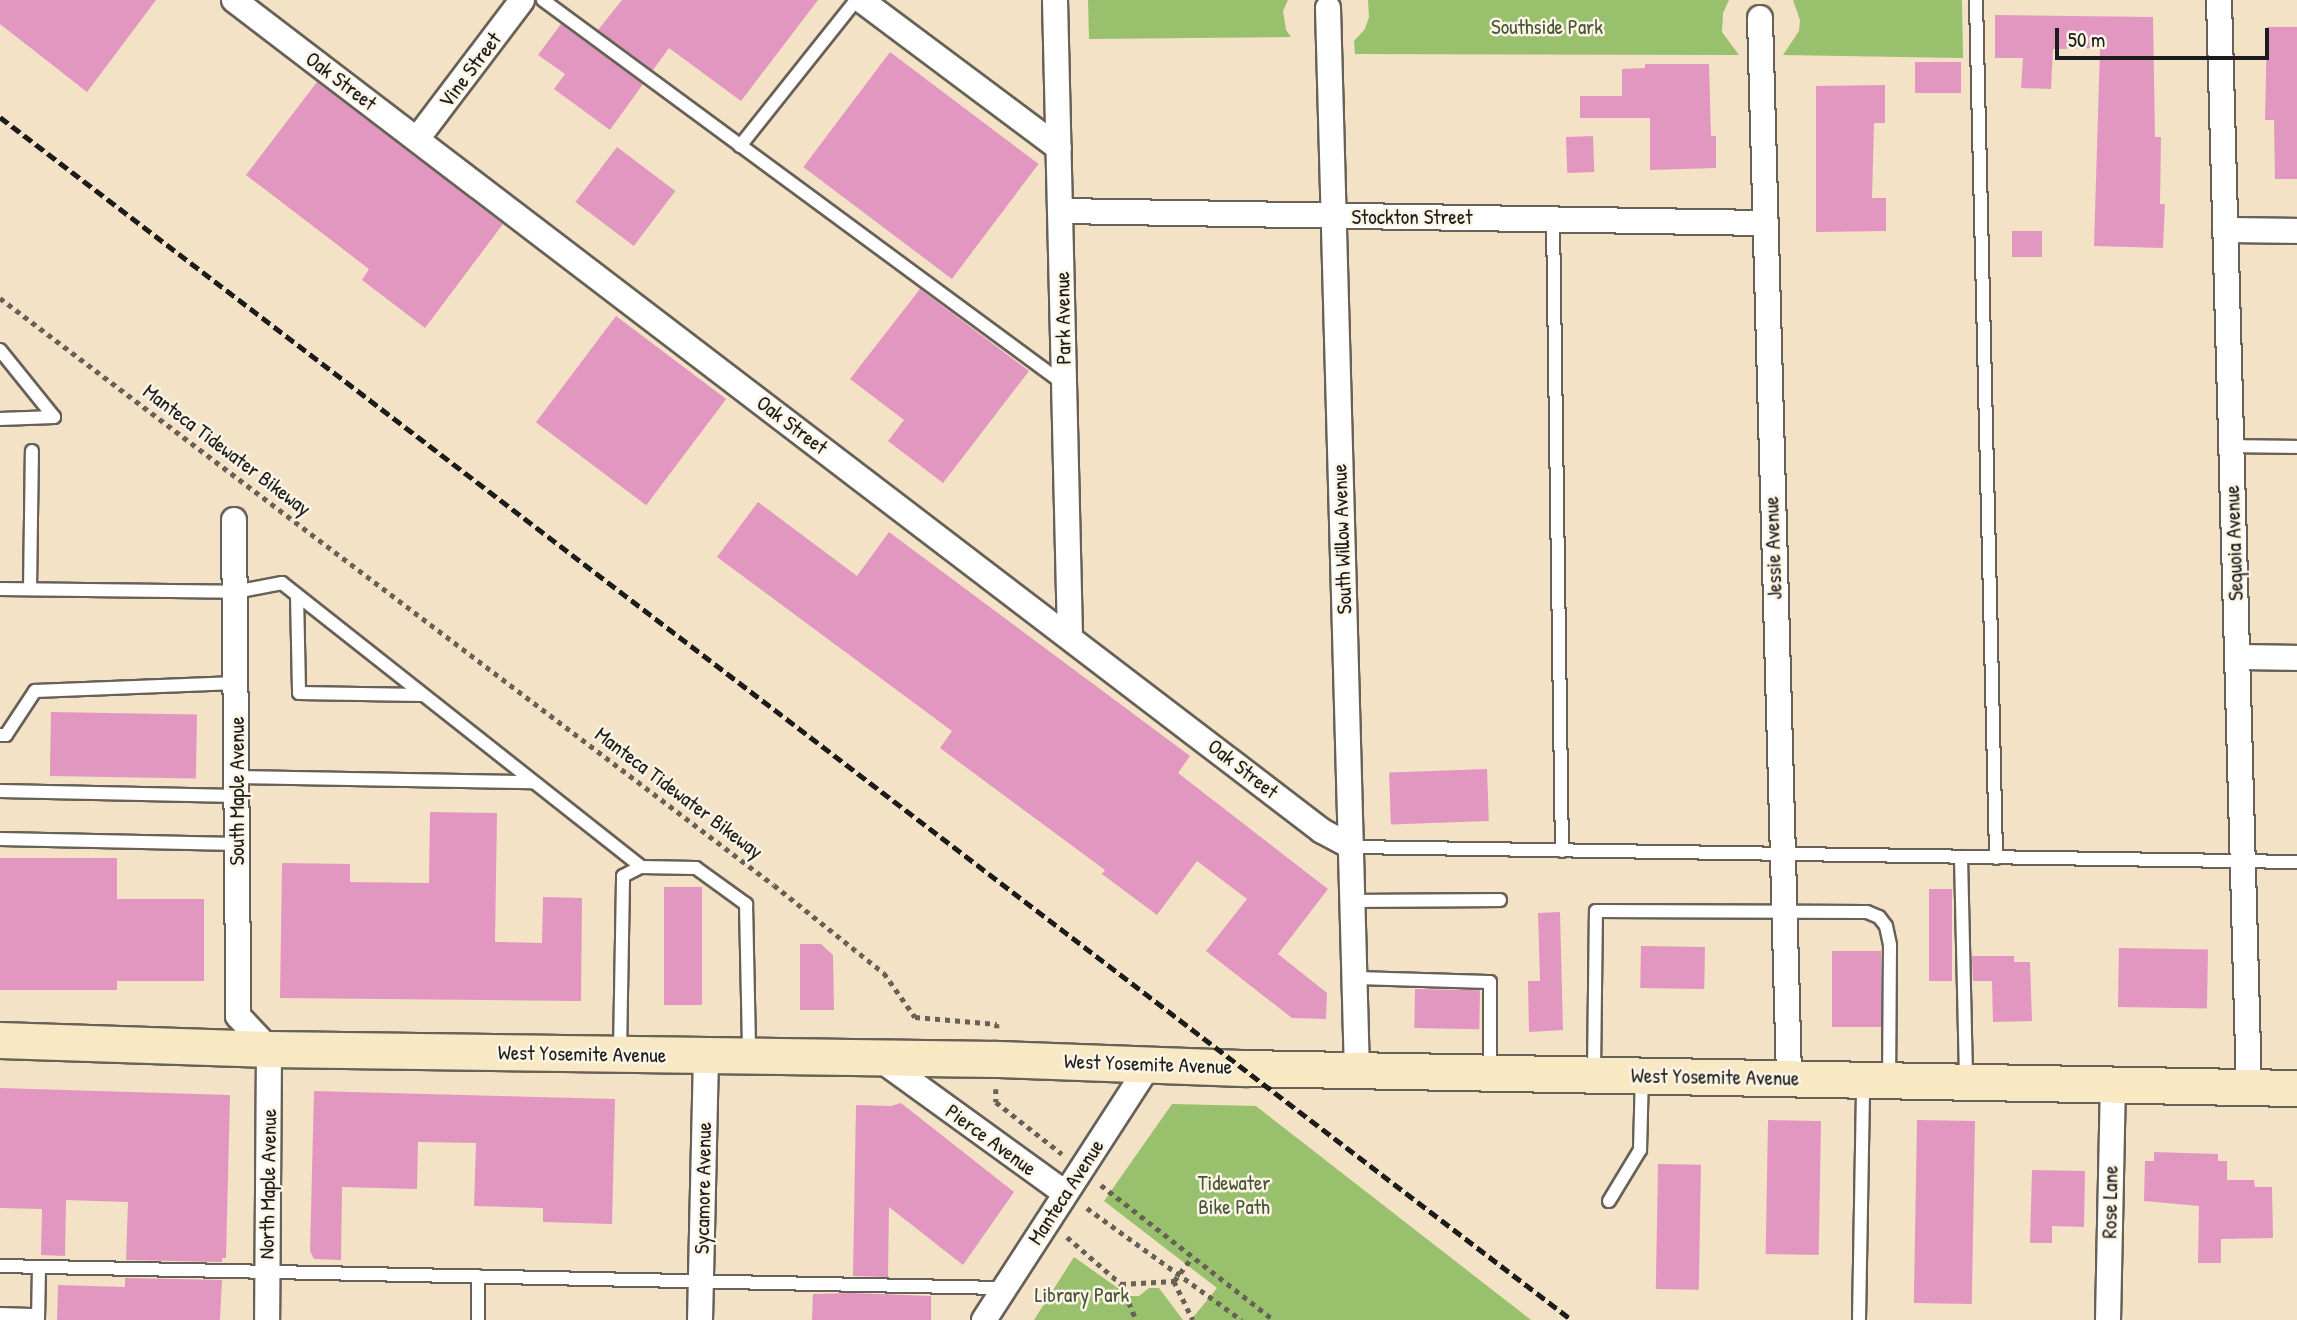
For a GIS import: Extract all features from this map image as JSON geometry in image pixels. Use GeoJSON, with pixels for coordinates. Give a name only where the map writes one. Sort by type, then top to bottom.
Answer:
{"type":"FeatureCollection","features":[{"type":"Feature","properties":{"kind":"main road","name":"West Yosemite Avenue"},"geometry":{"type":"LineString","coordinates":[[0,1040],[269,1049],[996,1059],[1490,1073],[2297,1087]]}},
{"type":"Feature","properties":{"kind":"street","name":"Oak Street"},"geometry":{"type":"LineString","coordinates":[[234,0],[1322,831],[1352,847]]}},
{"type":"Feature","properties":{"kind":"street","name":"Vine Street"},"geometry":{"type":"LineString","coordinates":[[417,139],[522,0]]}},
{"type":"Feature","properties":{"kind":"street"},"geometry":{"type":"LineString","coordinates":[[859,0],[1059,148]]}},
{"type":"Feature","properties":{"kind":"street","name":"Park Avenue"},"geometry":{"type":"LineString","coordinates":[[1055,0],[1070,636]]}},
{"type":"Feature","properties":{"kind":"street","name":"Sequoia Avenue"},"geometry":{"type":"LineString","coordinates":[[2218,0],[2249,1087]]}},
{"type":"Feature","properties":{"kind":"street","name":"South Willow Avenue"},"geometry":{"type":"LineString","coordinates":[[1328,8],[1357,1070]]}},
{"type":"Feature","properties":{"kind":"street","name":"Jessie Avenue"},"geometry":{"type":"LineString","coordinates":[[1760,18],[1763,223],[1789,1078]]}},
{"type":"Feature","properties":{"kind":"street","name":"Stockton Street"},"geometry":{"type":"LineString","coordinates":[[1061,211],[1763,223]]}},
{"type":"Feature","properties":{"kind":"street"},"geometry":{"type":"LineString","coordinates":[[2225,230],[2297,231]]}},
{"type":"Feature","properties":{"kind":"street","name":"South Maple Avenue"},"geometry":{"type":"LineString","coordinates":[[234,520],[238,1016],[269,1049]]}},
{"type":"Feature","properties":{"kind":"street"},"geometry":{"type":"LineString","coordinates":[[2238,657],[2297,658]]}},
{"type":"Feature","properties":{"kind":"street","name":"North Maple Avenue"},"geometry":{"type":"LineString","coordinates":[[267,1320],[269,1049]]}},
{"type":"Feature","properties":{"kind":"street","name":"Sycamore Avenue"},"geometry":{"type":"LineString","coordinates":[[700,1320],[706,1056]]}},
{"type":"Feature","properties":{"kind":"street","name":"Pierce Avenue"},"geometry":{"type":"LineString","coordinates":[[877,1057],[1065,1193]]}},
{"type":"Feature","properties":{"kind":"street","name":"Manteca Avenue"},"geometry":{"type":"LineString","coordinates":[[984,1320],[1149,1065]]}},
{"type":"Feature","properties":{"kind":"street","name":"Rose Lane"},"geometry":{"type":"LineString","coordinates":[[2108,1320],[2113,1085]]}},
{"type":"Feature","properties":{"kind":"lane"},"geometry":{"type":"LineString","coordinates":[[543,0],[1064,384]]}},
{"type":"Feature","properties":{"kind":"lane"},"geometry":{"type":"LineString","coordinates":[[740,146],[859,0]]}},
{"type":"Feature","properties":{"kind":"lane"},"geometry":{"type":"LineString","coordinates":[[1976,0],[1996,858]]}},
{"type":"Feature","properties":{"kind":"lane"},"geometry":{"type":"LineString","coordinates":[[1553,218],[1562,850]]}},
{"type":"Feature","properties":{"kind":"lane"},"geometry":{"type":"LineString","coordinates":[[0,350],[54,417],[0,419]]}},
{"type":"Feature","properties":{"kind":"lane"},"geometry":{"type":"LineString","coordinates":[[2231,446],[2297,447]]}},
{"type":"Feature","properties":{"kind":"lane"},"geometry":{"type":"LineString","coordinates":[[30,589],[32,451]]}},
{"type":"Feature","properties":{"kind":"lane"},"geometry":{"type":"LineString","coordinates":[[0,589],[235,592],[282,583],[641,867]]}},
{"type":"Feature","properties":{"kind":"lane"},"geometry":{"type":"LineString","coordinates":[[297,595],[299,693],[423,695]]}},
{"type":"Feature","properties":{"kind":"lane"},"geometry":{"type":"LineString","coordinates":[[0,735],[6,735],[35,691],[236,683]]}},
{"type":"Feature","properties":{"kind":"lane"},"geometry":{"type":"LineString","coordinates":[[0,791],[533,782]]}},
{"type":"Feature","properties":{"kind":"lane"},"geometry":{"type":"LineString","coordinates":[[0,839],[237,844]]}},
{"type":"Feature","properties":{"kind":"lane"},"geometry":{"type":"LineString","coordinates":[[1352,847],[2297,862]]}},
{"type":"Feature","properties":{"kind":"lane"},"geometry":{"type":"LineString","coordinates":[[1961,857],[1966,1082]]}},
{"type":"Feature","properties":{"kind":"lane"},"geometry":{"type":"LineString","coordinates":[[620,1055],[623,876],[641,867],[696,868],[746,904],[750,1057]]}},
{"type":"Feature","properties":{"kind":"lane"},"geometry":{"type":"LineString","coordinates":[[1353,901],[1500,900]]}},
{"type":"Feature","properties":{"kind":"lane"},"geometry":{"type":"LineString","coordinates":[[1594,1075],[1596,911],[1784,910],[1867,912],[1880,917],[1886,926],[1890,945],[1876,1080],[1859,1320]]}},
{"type":"Feature","properties":{"kind":"lane"},"geometry":{"type":"LineString","coordinates":[[1355,978],[1490,982],[1490,1073]]}},
{"type":"Feature","properties":{"kind":"lane"},"geometry":{"type":"LineString","coordinates":[[1609,1201],[1640,1150],[1642,1076]]}},
{"type":"Feature","properties":{"kind":"lane"},"geometry":{"type":"LineString","coordinates":[[0,1266],[1005,1288]]}},
{"type":"Feature","properties":{"kind":"lane"},"geometry":{"type":"LineString","coordinates":[[0,1314],[38,1318],[39,1267]]}},
{"type":"Feature","properties":{"kind":"lane"},"geometry":{"type":"LineString","coordinates":[[478,1276],[478,1320]]}},
{"type":"Feature","properties":{"kind":"path","name":"Manteca Tidewater Bikeway"},"geometry":{"type":"LineString","coordinates":[[0,298],[774,885],[884,973],[915,1017],[997,1024],[996,1102],[1274,1320]]}},
{"type":"Feature","properties":{"kind":"path"},"geometry":{"type":"LineString","coordinates":[[1065,1193],[1242,1320]]}},
{"type":"Feature","properties":{"kind":"path"},"geometry":{"type":"LineString","coordinates":[[1048,1220],[1121,1283],[1136,1320]]}},
{"type":"Feature","properties":{"kind":"path"},"geometry":{"type":"LineString","coordinates":[[1174,1281],[1192,1257]]}},
{"type":"Feature","properties":{"kind":"path"},"geometry":{"type":"LineString","coordinates":[[1121,1283],[1174,1281]]}},
{"type":"Feature","properties":{"kind":"path"},"geometry":{"type":"LineString","coordinates":[[1174,1281],[1193,1320]]}},
{"type":"Feature","properties":{"kind":"green space"},"geometry":{"type":"Polygon","coordinates":[[[1088,0],[1288,0],[1283,11],[1286,30],[1291,37],[1089,39],[1088,0]]]}},
{"type":"Feature","properties":{"kind":"green space","name":"Southside Park"},"geometry":{"type":"Polygon","coordinates":[[[1368,0],[1729,0],[1723,13],[1722,32],[1739,55],[1355,54],[1354,41],[1365,29],[1369,17],[1368,0]]]}},
{"type":"Feature","properties":{"kind":"green space"},"geometry":{"type":"Polygon","coordinates":[[[1793,0],[1962,0],[1963,58],[1783,55],[1799,31],[1800,20],[1793,0]]]}},
{"type":"Feature","properties":{"kind":"green space","name":"Tidewater Bike Path"},"geometry":{"type":"Polygon","coordinates":[[[1172,1104],[1256,1106],[1531,1320],[1191,1320],[1217,1288],[1104,1201],[1172,1104]]]}},
{"type":"Feature","properties":{"kind":"green space","name":"Library Park"},"geometry":{"type":"Polygon","coordinates":[[[1074,1257],[1129,1296],[1139,1296],[1149,1288],[1159,1288],[1183,1320],[1034,1320],[1074,1257]]]}},
{"type":"Feature","properties":{"kind":"building"},"geometry":{"type":"Polygon","coordinates":[[[0,0],[156,0],[87,92],[0,24],[0,0]]]}},
{"type":"Feature","properties":{"kind":"building"},"geometry":{"type":"Polygon","coordinates":[[[622,0],[818,0],[741,101],[669,48],[653,70],[598,30],[622,0]]]}},
{"type":"Feature","properties":{"kind":"building"},"geometry":{"type":"Polygon","coordinates":[[[1995,15],[2153,17],[2155,137],[2161,137],[2160,204],[2165,204],[2163,248],[2094,246],[2100,48],[2053,49],[2051,89],[2021,88],[2023,58],[1995,58],[1995,15]]]}},
{"type":"Feature","properties":{"kind":"building"},"geometry":{"type":"Polygon","coordinates":[[[561,24],[643,84],[610,130],[554,89],[565,74],[538,55],[561,24]]]}},
{"type":"Feature","properties":{"kind":"building"},"geometry":{"type":"Polygon","coordinates":[[[2267,27],[2297,27],[2297,179],[2275,179],[2274,120],[2265,120],[2267,27]]]}},
{"type":"Feature","properties":{"kind":"building"},"geometry":{"type":"Polygon","coordinates":[[[890,52],[1039,164],[952,279],[803,167],[890,52]]]}},
{"type":"Feature","properties":{"kind":"building"},"geometry":{"type":"Polygon","coordinates":[[[1915,62],[1961,62],[1961,93],[1915,93],[1915,62]]]}},
{"type":"Feature","properties":{"kind":"building"},"geometry":{"type":"Polygon","coordinates":[[[1645,64],[1709,64],[1711,136],[1716,136],[1716,168],[1650,170],[1650,118],[1580,118],[1580,96],[1622,96],[1622,69],[1645,68],[1645,64]]]}},
{"type":"Feature","properties":{"kind":"building"},"geometry":{"type":"Polygon","coordinates":[[[317,82],[503,224],[425,328],[362,280],[369,269],[246,175],[317,82]]]}},
{"type":"Feature","properties":{"kind":"building"},"geometry":{"type":"Polygon","coordinates":[[[1885,85],[1885,123],[1874,123],[1872,198],[1886,198],[1886,231],[1816,232],[1816,86],[1885,85]]]}},
{"type":"Feature","properties":{"kind":"building"},"geometry":{"type":"Polygon","coordinates":[[[1593,136],[1594,172],[1567,173],[1566,137],[1593,136]]]}},
{"type":"Feature","properties":{"kind":"building"},"geometry":{"type":"Polygon","coordinates":[[[617,147],[675,191],[634,246],[575,202],[617,147]]]}},
{"type":"Feature","properties":{"kind":"building"},"geometry":{"type":"Polygon","coordinates":[[[2012,231],[2042,231],[2042,257],[2012,257],[2012,231]]]}},
{"type":"Feature","properties":{"kind":"building"},"geometry":{"type":"Polygon","coordinates":[[[920,289],[1029,371],[943,483],[888,441],[904,420],[850,379],[920,289]]]}},
{"type":"Feature","properties":{"kind":"building"},"geometry":{"type":"Polygon","coordinates":[[[616,316],[726,399],[646,505],[536,422],[616,316]]]}},
{"type":"Feature","properties":{"kind":"building"},"geometry":{"type":"Polygon","coordinates":[[[758,502],[857,576],[889,532],[1190,756],[1178,773],[1328,889],[1278,954],[1327,993],[1326,1019],[1292,1018],[1206,951],[1247,899],[1197,861],[1157,915],[1102,874],[1105,870],[940,748],[952,731],[717,557],[758,502]]]}},
{"type":"Feature","properties":{"kind":"building"},"geometry":{"type":"Polygon","coordinates":[[[51,712],[197,715],[196,779],[50,776],[51,712]]]}},
{"type":"Feature","properties":{"kind":"building"},"geometry":{"type":"Polygon","coordinates":[[[1487,769],[1489,821],[1391,824],[1389,772],[1487,769]]]}},
{"type":"Feature","properties":{"kind":"building"},"geometry":{"type":"Polygon","coordinates":[[[430,812],[497,813],[495,942],[542,943],[543,897],[582,898],[581,1001],[280,998],[282,863],[350,864],[350,882],[429,883],[430,812]]]}},
{"type":"Feature","properties":{"kind":"building"},"geometry":{"type":"Polygon","coordinates":[[[0,858],[117,858],[117,899],[204,899],[204,981],[117,981],[117,990],[0,990],[0,858]]]}},
{"type":"Feature","properties":{"kind":"building"},"geometry":{"type":"Polygon","coordinates":[[[664,887],[702,887],[702,1005],[664,1005],[664,887]]]}},
{"type":"Feature","properties":{"kind":"building"},"geometry":{"type":"Polygon","coordinates":[[[1929,889],[1952,889],[1952,981],[1929,981],[1929,889]]]}},
{"type":"Feature","properties":{"kind":"building"},"geometry":{"type":"Polygon","coordinates":[[[1560,912],[1563,1030],[1529,1032],[1528,981],[1540,981],[1538,913],[1560,912]]]}},
{"type":"Feature","properties":{"kind":"building"},"geometry":{"type":"Polygon","coordinates":[[[800,944],[821,944],[833,955],[834,1010],[800,1010],[800,944]]]}},
{"type":"Feature","properties":{"kind":"building"},"geometry":{"type":"Polygon","coordinates":[[[1641,946],[1705,947],[1704,989],[1640,988],[1641,946]]]}},
{"type":"Feature","properties":{"kind":"building"},"geometry":{"type":"Polygon","coordinates":[[[2119,948],[2208,950],[2207,1009],[2118,1007],[2119,948]]]}},
{"type":"Feature","properties":{"kind":"building"},"geometry":{"type":"Polygon","coordinates":[[[1832,951],[1881,951],[1881,1027],[1832,1027],[1832,951]]]}},
{"type":"Feature","properties":{"kind":"building"},"geometry":{"type":"Polygon","coordinates":[[[1972,956],[2014,956],[2014,962],[2030,962],[2032,1021],[1993,1022],[1992,981],[1973,981],[1972,956]]]}},
{"type":"Feature","properties":{"kind":"building"},"geometry":{"type":"Polygon","coordinates":[[[1415,989],[1480,990],[1479,1029],[1414,1028],[1415,989]]]}},
{"type":"Feature","properties":{"kind":"building"},"geometry":{"type":"Polygon","coordinates":[[[0,1088],[230,1095],[226,1258],[222,1258],[222,1262],[126,1260],[128,1202],[66,1200],[65,1256],[41,1255],[42,1209],[0,1208],[0,1088]]]}},
{"type":"Feature","properties":{"kind":"building"},"geometry":{"type":"Polygon","coordinates":[[[314,1091],[615,1099],[612,1224],[543,1222],[543,1208],[474,1206],[476,1143],[418,1142],[417,1189],[342,1187],[341,1260],[314,1259],[310,1251],[314,1091]]]}},
{"type":"Feature","properties":{"kind":"building"},"geometry":{"type":"Polygon","coordinates":[[[901,1103],[1014,1192],[963,1265],[889,1207],[888,1277],[853,1276],[856,1105],[891,1106],[901,1103]]]}},
{"type":"Feature","properties":{"kind":"building"},"geometry":{"type":"Polygon","coordinates":[[[1768,1120],[1821,1121],[1819,1255],[1766,1254],[1768,1120]]]}},
{"type":"Feature","properties":{"kind":"building"},"geometry":{"type":"Polygon","coordinates":[[[1917,1120],[1975,1121],[1972,1304],[1914,1303],[1917,1120]]]}},
{"type":"Feature","properties":{"kind":"building"},"geometry":{"type":"Polygon","coordinates":[[[2154,1152],[2218,1154],[2218,1161],[2227,1161],[2227,1180],[2254,1180],[2255,1187],[2272,1187],[2273,1238],[2221,1239],[2221,1263],[2198,1263],[2199,1206],[2144,1201],[2145,1161],[2154,1161],[2154,1152]]]}},
{"type":"Feature","properties":{"kind":"building"},"geometry":{"type":"Polygon","coordinates":[[[1658,1164],[1701,1165],[1699,1290],[1656,1289],[1658,1164]]]}},
{"type":"Feature","properties":{"kind":"building"},"geometry":{"type":"Polygon","coordinates":[[[2032,1170],[2085,1171],[2084,1227],[2052,1226],[2052,1243],[2030,1243],[2032,1170]]]}},
{"type":"Feature","properties":{"kind":"building"},"geometry":{"type":"Polygon","coordinates":[[[125,1278],[222,1280],[220,1320],[57,1320],[58,1285],[125,1287],[125,1278]]]}},
{"type":"Feature","properties":{"kind":"building"},"geometry":{"type":"Polygon","coordinates":[[[813,1294],[931,1296],[931,1320],[812,1320],[813,1294]]]}},
{"type":"Feature","properties":{"kind":"railway"},"geometry":{"type":"LineString","coordinates":[[0,117],[1572,1320]]}}]}
